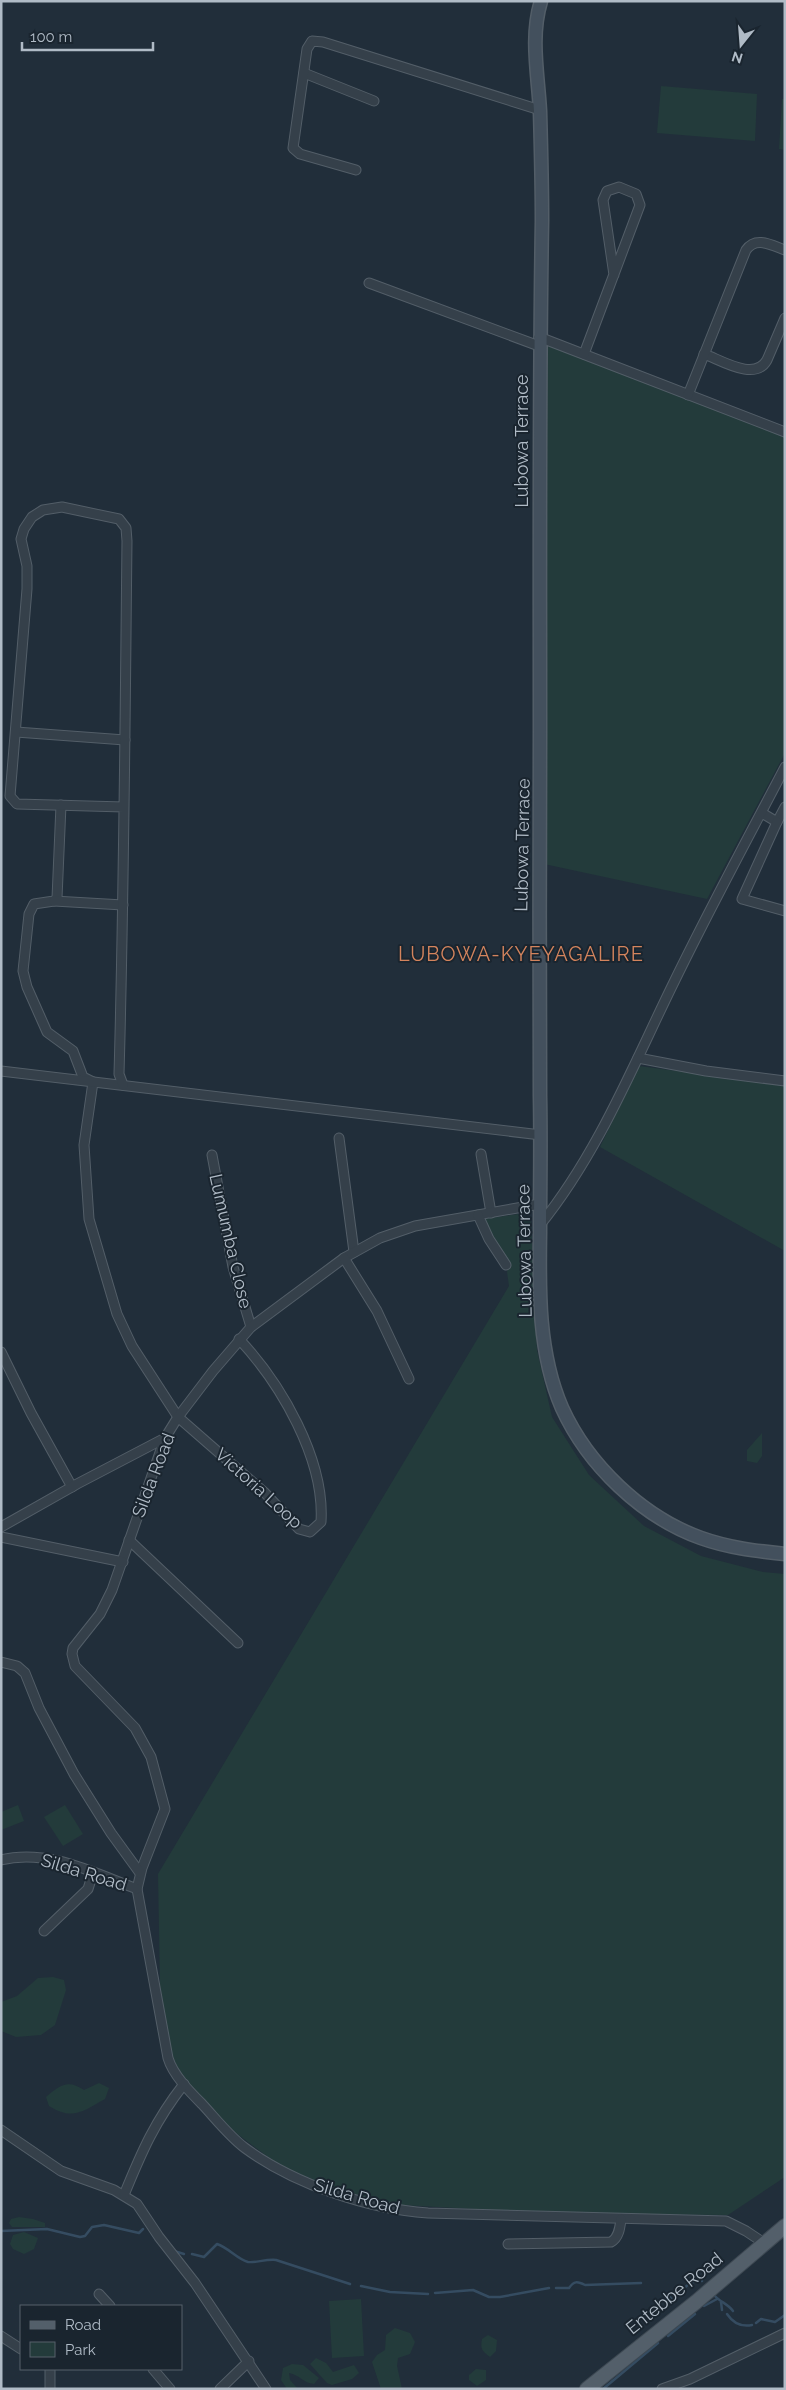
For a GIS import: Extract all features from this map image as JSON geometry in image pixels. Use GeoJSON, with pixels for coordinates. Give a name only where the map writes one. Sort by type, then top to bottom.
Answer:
{"type":"FeatureCollection","features":[{"type":"Feature","properties":{"kind":"main road","name":"Entebbe Road"},"geometry":{"type":"LineString","coordinates":[[587,2389],[696,2302],[785,2226]]}},
{"type":"Feature","properties":{"kind":"street","name":"Lubowa Terrace"},"geometry":{"type":"LineString","coordinates":[[541,1],[536,18],[535,41],[540,110],[542,216],[539,342],[538,942],[542,1322],[548,1366],[562,1408],[588,1451],[609,1477],[660,1518],[698,1537],[732,1547],[785,1554]]}},
{"type":"Feature","properties":{"kind":"street"},"geometry":{"type":"LineString","coordinates":[[356,170],[300,154],[293,148],[309,44],[317,41],[540,110]]}},
{"type":"Feature","properties":{"kind":"street"},"geometry":{"type":"LineString","coordinates":[[304,73],[374,101]]}},
{"type":"Feature","properties":{"kind":"street"},"geometry":{"type":"LineString","coordinates":[[584,354],[614,275],[640,205],[636,194],[618,187],[607,191],[603,200],[614,275]]}},
{"type":"Feature","properties":{"kind":"street"},"geometry":{"type":"LineString","coordinates":[[688,394],[749,246],[761,242],[785,250]]}},
{"type":"Feature","properties":{"kind":"street"},"geometry":{"type":"LineString","coordinates":[[369,283],[539,342],[584,354],[785,432]]}},
{"type":"Feature","properties":{"kind":"street"},"geometry":{"type":"LineString","coordinates":[[704,354],[747,370],[757,370],[767,360],[785,318]]}},
{"type":"Feature","properties":{"kind":"street"},"geometry":{"type":"LineString","coordinates":[[123,1085],[119,1074],[123,905],[125,740],[126,528],[119,520],[62,507],[43,510],[32,517],[24,529],[22,539],[27,566],[26,589],[10,796],[12,801],[17,804],[124,807]]}},
{"type":"Feature","properties":{"kind":"street"},"geometry":{"type":"LineString","coordinates":[[16,732],[125,740]]}},
{"type":"Feature","properties":{"kind":"street"},"geometry":{"type":"LineString","coordinates":[[540,1225],[558,1204],[588,1154],[785,767]]}},
{"type":"Feature","properties":{"kind":"street"},"geometry":{"type":"LineString","coordinates":[[54,901],[57,898],[61,805]]}},
{"type":"Feature","properties":{"kind":"street"},"geometry":{"type":"LineString","coordinates":[[785,807],[742,898],[785,911]]}},
{"type":"Feature","properties":{"kind":"street"},"geometry":{"type":"LineString","coordinates":[[762,813],[777,822]]}},
{"type":"Feature","properties":{"kind":"street"},"geometry":{"type":"LineString","coordinates":[[93,1082],[83,1078],[74,1051],[48,1032],[27,987],[23,971],[29,914],[34,904],[54,901],[123,905]]}},
{"type":"Feature","properties":{"kind":"street"},"geometry":{"type":"LineString","coordinates":[[638,1058],[722,1073],[785,1080]]}},
{"type":"Feature","properties":{"kind":"street"},"geometry":{"type":"LineString","coordinates":[[1,1071],[541,1135]]}},
{"type":"Feature","properties":{"kind":"street"},"geometry":{"type":"LineString","coordinates":[[93,1082],[84,1145],[89,1219],[118,1314],[132,1346],[178,1417]]}},
{"type":"Feature","properties":{"kind":"street"},"geometry":{"type":"LineString","coordinates":[[339,1138],[354,1252]]}},
{"type":"Feature","properties":{"kind":"street","name":"Lumumba Close"},"geometry":{"type":"LineString","coordinates":[[212,1154],[233,1267],[251,1327]]}},
{"type":"Feature","properties":{"kind":"street"},"geometry":{"type":"LineString","coordinates":[[481,1154],[491,1212]]}},
{"type":"Feature","properties":{"kind":"street","name":"Silda Road"},"geometry":{"type":"LineString","coordinates":[[540,1204],[416,1226],[380,1238],[344,1258],[251,1327],[239,1339],[178,1417],[165,1438],[123,1562],[100,1614],[74,1648],[72,1654],[75,1666],[135,1728],[151,1757],[165,1809],[140,1873],[137,1889],[168,2058],[171,2066],[184,2084],[247,2149],[290,2175],[337,2193],[389,2208],[413,2212],[726,2221],[764,2243]]}},
{"type":"Feature","properties":{"kind":"street"},"geometry":{"type":"LineString","coordinates":[[478,1215],[489,1239],[506,1265]]}},
{"type":"Feature","properties":{"kind":"street"},"geometry":{"type":"LineString","coordinates":[[344,1258],[377,1311],[409,1379]]}},
{"type":"Feature","properties":{"kind":"street","name":"Victoria Loop"},"geometry":{"type":"LineString","coordinates":[[178,1417],[259,1488],[299,1529],[310,1532],[317,1529],[321,1522],[322,1512],[318,1484],[305,1442],[264,1368],[239,1339]]}},
{"type":"Feature","properties":{"kind":"street"},"geometry":{"type":"LineString","coordinates":[[1,1352],[31,1413],[72,1487]]}},
{"type":"Feature","properties":{"kind":"street"},"geometry":{"type":"LineString","coordinates":[[1,1527],[165,1438]]}},
{"type":"Feature","properties":{"kind":"street"},"geometry":{"type":"LineString","coordinates":[[1,1537],[123,1562]]}},
{"type":"Feature","properties":{"kind":"street"},"geometry":{"type":"LineString","coordinates":[[129,1540],[238,1644]]}},
{"type":"Feature","properties":{"kind":"street"},"geometry":{"type":"LineString","coordinates":[[1,1662],[17,1666],[25,1673],[39,1708],[74,1774],[111,1833],[140,1873]]}},
{"type":"Feature","properties":{"kind":"street","name":"Silda Road"},"geometry":{"type":"LineString","coordinates":[[1,1860],[14,1857],[37,1856],[137,1889]]}},
{"type":"Feature","properties":{"kind":"street"},"geometry":{"type":"LineString","coordinates":[[44,1931],[88,1889],[93,1873]]}},
{"type":"Feature","properties":{"kind":"street"},"geometry":{"type":"LineString","coordinates":[[124,2195],[147,2139],[167,2106],[184,2084]]}},
{"type":"Feature","properties":{"kind":"street"},"geometry":{"type":"LineString","coordinates":[[1,2130],[61,2171],[124,2195],[141,2208],[159,2237],[195,2283],[249,2360],[266,2389]]}},
{"type":"Feature","properties":{"kind":"street"},"geometry":{"type":"LineString","coordinates":[[508,2244],[611,2242],[615,2240],[618,2234],[621,2219]]}},
{"type":"Feature","properties":{"kind":"street"},"geometry":{"type":"LineString","coordinates":[[99,2294],[109,2305]]}},
{"type":"Feature","properties":{"kind":"street"},"geometry":{"type":"LineString","coordinates":[[662,2389],[690,2379],[785,2334]]}},
{"type":"Feature","properties":{"kind":"street"},"geometry":{"type":"LineString","coordinates":[[1,2336],[20,2348]]}},
{"type":"Feature","properties":{"kind":"street"},"geometry":{"type":"LineString","coordinates":[[220,2389],[249,2360]]}},
{"type":"Feature","properties":{"kind":"street"},"geometry":{"type":"LineString","coordinates":[[50,2370],[50,2389]]}},
{"type":"Feature","properties":{"kind":"street"},"geometry":{"type":"LineString","coordinates":[[154,2370],[170,2389]]}},
{"type":"Feature","properties":{"kind":"green space"},"geometry":{"type":"Polygon","coordinates":[[[661,86],[757,94],[755,141],[657,133],[661,86]]]}},
{"type":"Feature","properties":{"kind":"green space"},"geometry":{"type":"Polygon","coordinates":[[[782,99],[785,99],[785,150],[779,149],[782,99]]]}},
{"type":"Feature","properties":{"kind":"green space"},"geometry":{"type":"Polygon","coordinates":[[[545,341],[785,437],[785,753],[707,899],[544,864],[545,341]]]}},
{"type":"Feature","properties":{"kind":"green space"},"geometry":{"type":"Polygon","coordinates":[[[639,1066],[785,1085],[785,1251],[600,1147],[639,1066]]]}},
{"type":"Feature","properties":{"kind":"green space"},"geometry":{"type":"Polygon","coordinates":[[[519,1214],[525,1216],[531,1222],[537,1350],[552,1417],[589,1475],[644,1526],[701,1556],[763,1572],[785,1574],[785,2177],[728,2215],[562,2214],[383,2204],[341,2191],[280,2166],[236,2133],[195,2093],[172,2064],[160,1987],[158,1874],[509,1286],[507,1272],[510,1264],[483,1219],[519,1214]]]}},
{"type":"Feature","properties":{"kind":"green space"},"geometry":{"type":"Polygon","coordinates":[[[762,1433],[762,1456],[757,1463],[747,1461],[747,1450],[762,1433]]]}},
{"type":"Feature","properties":{"kind":"green space"},"geometry":{"type":"Polygon","coordinates":[[[18,1805],[24,1821],[1,1830],[1,1812],[18,1805]]]}},
{"type":"Feature","properties":{"kind":"green space"},"geometry":{"type":"Polygon","coordinates":[[[65,1805],[83,1834],[63,1846],[44,1817],[65,1805]]]}},
{"type":"Feature","properties":{"kind":"green space"},"geometry":{"type":"Polygon","coordinates":[[[53,1977],[64,1980],[66,1990],[55,2025],[41,2035],[16,2037],[1,2031],[1,2002],[17,1996],[38,1978],[53,1977]]]}},
{"type":"Feature","properties":{"kind":"green space"},"geometry":{"type":"Polygon","coordinates":[[[99,2083],[109,2088],[105,2099],[78,2113],[65,2113],[49,2106],[46,2097],[64,2085],[73,2085],[84,2090],[99,2083]]]}},
{"type":"Feature","properties":{"kind":"green space"},"geometry":{"type":"Polygon","coordinates":[[[19,2217],[45,2223],[45,2227],[12,2227],[9,2223],[11,2219],[19,2217]]]}},
{"type":"Feature","properties":{"kind":"green space"},"geometry":{"type":"Polygon","coordinates":[[[24,2232],[38,2238],[34,2249],[24,2254],[13,2249],[10,2244],[13,2235],[24,2232]]]}},
{"type":"Feature","properties":{"kind":"green space"},"geometry":{"type":"Polygon","coordinates":[[[361,2299],[364,2356],[332,2358],[329,2301],[361,2299]]]}},
{"type":"Feature","properties":{"kind":"green space"},"geometry":{"type":"Polygon","coordinates":[[[395,2328],[410,2333],[415,2342],[410,2354],[398,2358],[397,2366],[402,2389],[381,2389],[372,2362],[377,2355],[385,2350],[386,2335],[395,2328]]]}},
{"type":"Feature","properties":{"kind":"green space"},"geometry":{"type":"Polygon","coordinates":[[[488,2335],[497,2340],[496,2351],[490,2357],[483,2351],[481,2345],[482,2339],[488,2335]]]}},
{"type":"Feature","properties":{"kind":"green space"},"geometry":{"type":"Polygon","coordinates":[[[316,2358],[326,2363],[333,2372],[354,2365],[359,2373],[352,2379],[332,2385],[327,2383],[310,2364],[316,2358]]]}},
{"type":"Feature","properties":{"kind":"green space"},"geometry":{"type":"Polygon","coordinates":[[[292,2364],[303,2365],[319,2378],[314,2384],[289,2373],[290,2380],[298,2389],[287,2389],[281,2380],[283,2368],[292,2364]]]}},
{"type":"Feature","properties":{"kind":"green space"},"geometry":{"type":"Polygon","coordinates":[[[476,2369],[486,2370],[486,2380],[477,2386],[469,2380],[469,2375],[476,2369]]]}},
{"type":"Feature","properties":{"kind":"waterway"},"geometry":{"type":"LineString","coordinates":[[1,2231],[47,2229],[80,2237],[85,2236],[92,2227],[104,2225],[139,2233],[143,2229]]}},
{"type":"Feature","properties":{"kind":"waterway"},"geometry":{"type":"LineString","coordinates":[[192,2254],[204,2257],[217,2244],[248,2262],[276,2260],[350,2284]]}},
{"type":"Feature","properties":{"kind":"waterway"},"geometry":{"type":"LineString","coordinates":[[174,2251],[184,2254]]}},
{"type":"Feature","properties":{"kind":"waterway"},"geometry":{"type":"LineString","coordinates":[[666,2297],[669,2296],[673,2301],[689,2284],[702,2281]]}},
{"type":"Feature","properties":{"kind":"waterway"},"geometry":{"type":"LineString","coordinates":[[556,2288],[569,2288],[576,2282],[585,2285],[641,2283]]}},
{"type":"Feature","properties":{"kind":"waterway"},"geometry":{"type":"LineString","coordinates":[[361,2286],[390,2292],[428,2294]]}},
{"type":"Feature","properties":{"kind":"waterway"},"geometry":{"type":"LineString","coordinates":[[435,2293],[473,2290],[489,2297],[500,2297],[549,2288]]}},
{"type":"Feature","properties":{"kind":"waterway"},"geometry":{"type":"LineString","coordinates":[[714,2295],[733,2311]]}},
{"type":"Feature","properties":{"kind":"waterway"},"geometry":{"type":"LineString","coordinates":[[704,2306],[717,2299]]}},
{"type":"Feature","properties":{"kind":"waterway"},"geometry":{"type":"LineString","coordinates":[[721,2302],[722,2310]]}},
{"type":"Feature","properties":{"kind":"waterway"},"geometry":{"type":"LineString","coordinates":[[668,2336],[695,2314]]}},
{"type":"Feature","properties":{"kind":"waterway"},"geometry":{"type":"LineString","coordinates":[[727,2314],[738,2324],[752,2325]]}},
{"type":"Feature","properties":{"kind":"waterway"},"geometry":{"type":"LineString","coordinates":[[756,2323],[761,2319],[775,2322],[785,2315]]}},
{"type":"Feature","properties":{"kind":"waterway"},"geometry":{"type":"LineString","coordinates":[[603,2389],[658,2343]]}},
{"type":"Feature","properties":{"kind":"district","name":"LUBOWA-KYEYAGALIRE"},"geometry":{"type":"Point","coordinates":[521,954]}}]}
